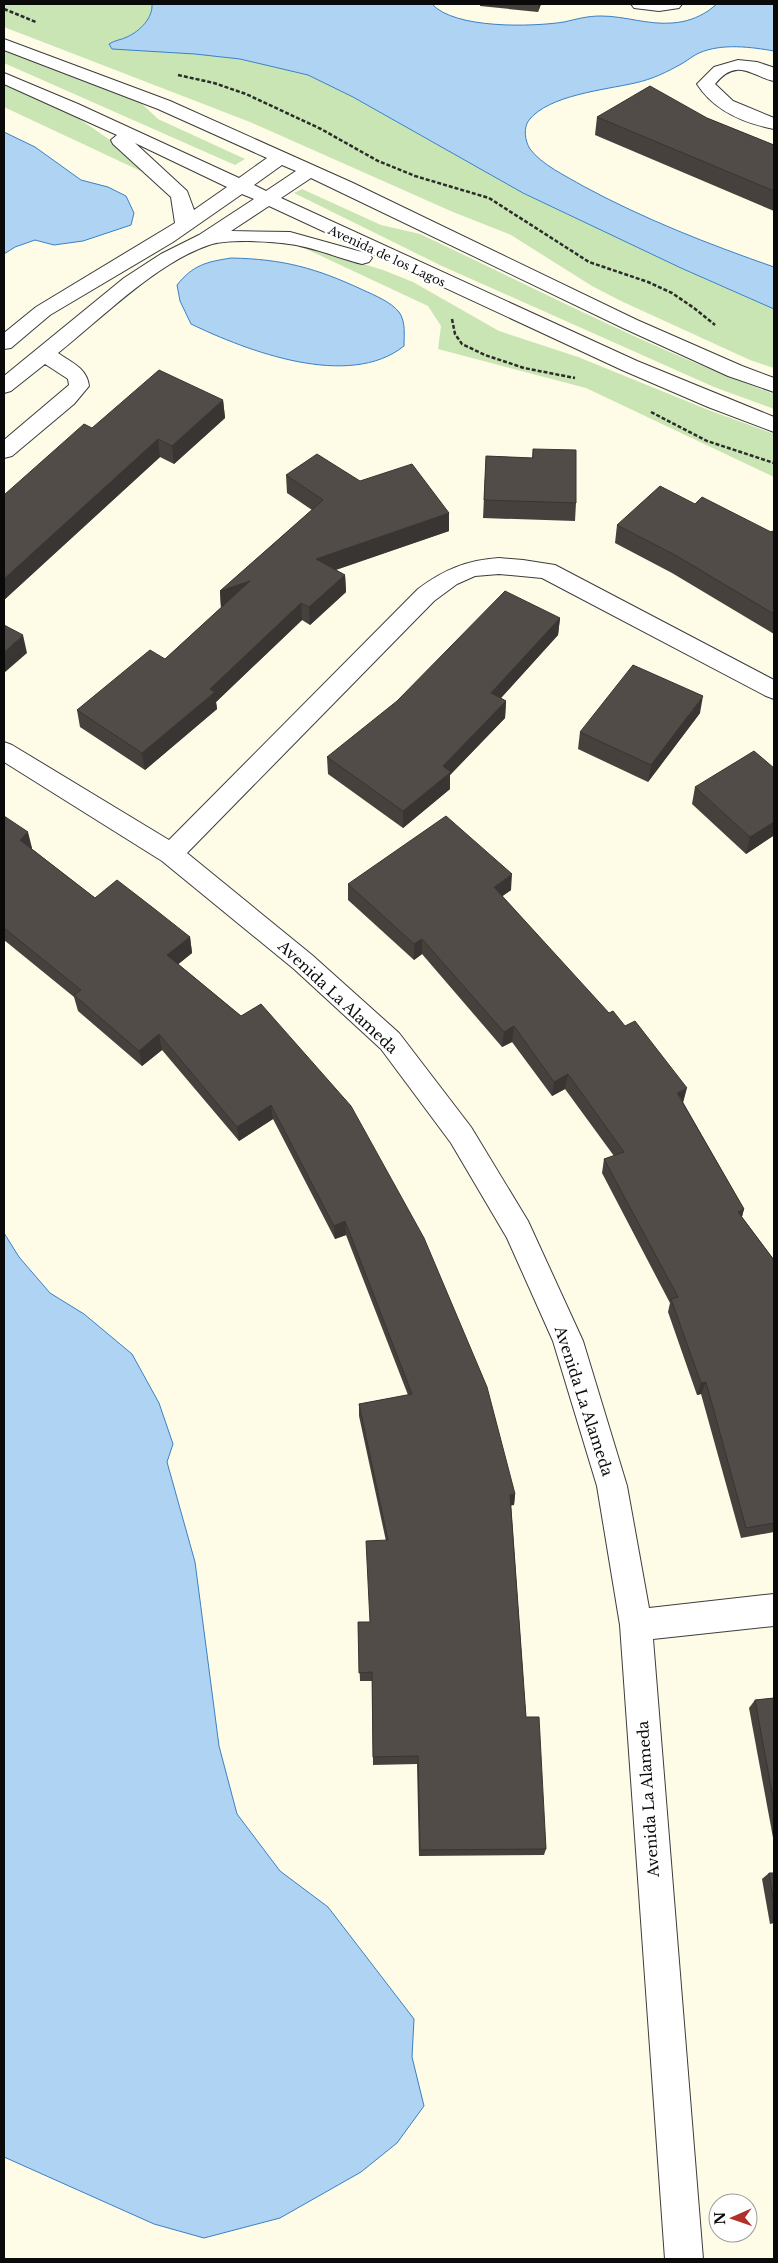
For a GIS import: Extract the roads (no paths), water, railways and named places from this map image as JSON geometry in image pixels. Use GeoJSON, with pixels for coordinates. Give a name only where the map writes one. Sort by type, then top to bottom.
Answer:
{"type":"FeatureCollection","features":[{"type":"Feature","properties":{"kind":"street"},"geometry":{"type":"LineString","coordinates":[[640,4],[659,6],[673,4]]}},
{"type":"Feature","properties":{"kind":"street"},"geometry":{"type":"LineString","coordinates":[[4,44],[164,105],[309,171],[630,324],[734,371],[774,385]]}},
{"type":"Feature","properties":{"kind":"street"},"geometry":{"type":"LineString","coordinates":[[774,76],[766,70],[752,65],[737,65],[722,68],[711,76],[706,84],[710,93],[721,102],[748,115],[774,124]]}},
{"type":"Feature","properties":{"kind":"street","name":"Avenida de los Lagos"},"geometry":{"type":"LineString","coordinates":[[4,78],[97,119],[440,280],[719,405],[774,425]]}},
{"type":"Feature","properties":{"kind":"street"},"geometry":{"type":"LineString","coordinates":[[97,119],[180,195],[184,209],[185,224]]}},
{"type":"Feature","properties":{"kind":"street"},"geometry":{"type":"LineString","coordinates":[[4,343],[43,311],[185,224],[280,158]]}},
{"type":"Feature","properties":{"kind":"street"},"geometry":{"type":"LineString","coordinates":[[4,386],[130,282],[168,258],[206,239],[309,171]]}},
{"type":"Feature","properties":{"kind":"street"},"geometry":{"type":"LineString","coordinates":[[206,239],[241,236],[290,238],[440,280]]}},
{"type":"Feature","properties":{"kind":"street"},"geometry":{"type":"LineString","coordinates":[[4,451],[67,399],[79,386],[78,376],[44,354]]}},
{"type":"Feature","properties":{"kind":"street"},"geometry":{"type":"LineString","coordinates":[[171,854],[426,595],[452,576],[484,566],[514,566],[547,571],[774,690]]}},
{"type":"Feature","properties":{"kind":"street","name":"Avenida La Alameda"},"geometry":{"type":"LineString","coordinates":[[4,751],[171,854],[303,962],[390,1041],[461,1134],[518,1230],[568,1341],[612,1486],[636,1625],[684,2259]]}},
{"type":"Feature","properties":{"kind":"street"},"geometry":{"type":"LineString","coordinates":[[636,1625],[774,1610]]}},
{"type":"Feature","properties":{"kind":"water"},"geometry":{"type":"Polygon","coordinates":[[[721,3],[774,4],[774,51],[736,47],[708,50],[697,54],[666,72],[648,79],[563,99],[538,112],[529,120],[525,131],[528,146],[535,155],[555,170],[583,186],[677,230],[774,267],[774,309],[681,268],[523,193],[353,97],[308,75],[240,59],[112,49],[109,44],[125,38],[141,28],[148,19],[152,4],[432,4],[443,12],[457,18],[475,22],[533,25],[601,16],[654,23],[672,23],[695,18],[721,3]]]}},
{"type":"Feature","properties":{"kind":"water"},"geometry":{"type":"Polygon","coordinates":[[[4,132],[35,147],[81,180],[108,187],[126,196],[134,213],[131,225],[83,241],[54,245],[35,240],[15,247],[4,254],[4,132]]]}},
{"type":"Feature","properties":{"kind":"water"},"geometry":{"type":"Polygon","coordinates":[[[231,258],[267,260],[314,270],[346,282],[377,297],[392,305],[399,312],[403,320],[404,346],[381,359],[355,365],[327,365],[298,362],[269,354],[214,335],[191,324],[180,301],[177,285],[189,273],[201,266],[231,258]]]}},
{"type":"Feature","properties":{"kind":"water"},"geometry":{"type":"Polygon","coordinates":[[[4,1233],[19,1257],[50,1293],[84,1314],[132,1354],[159,1403],[173,1444],[167,1462],[195,1562],[219,1746],[237,1814],[280,1871],[328,1907],[414,2019],[412,2057],[424,2106],[397,2143],[361,2172],[280,2218],[204,2238],[154,2224],[4,2157],[4,1233]]]}}]}
